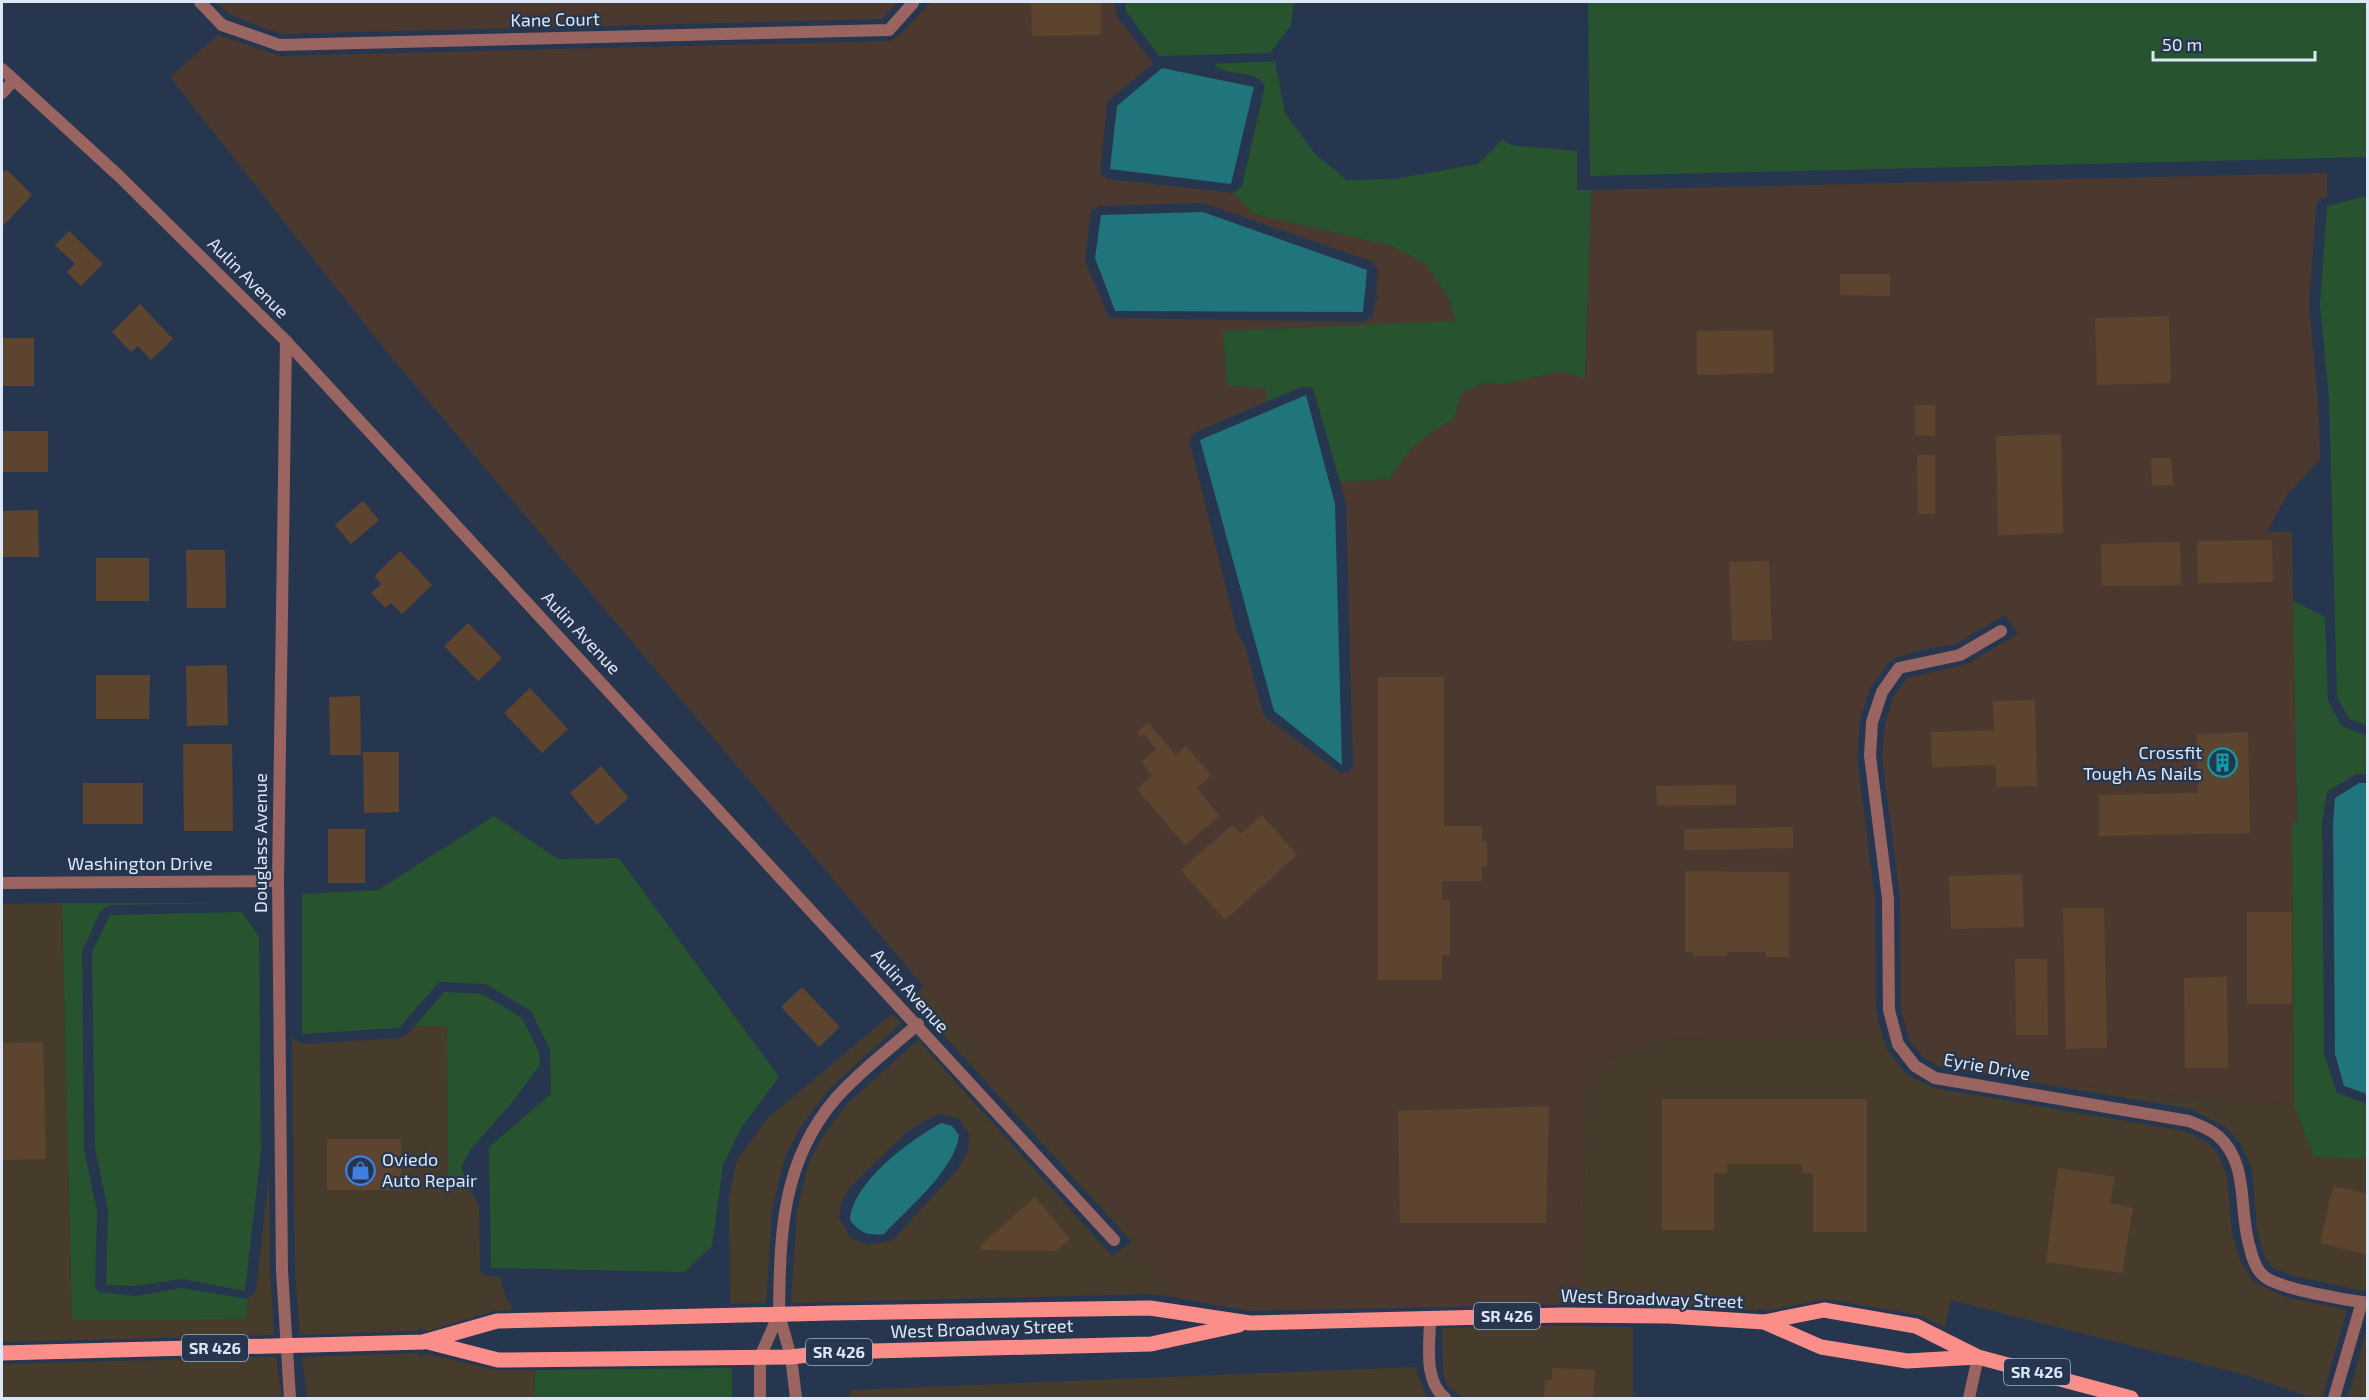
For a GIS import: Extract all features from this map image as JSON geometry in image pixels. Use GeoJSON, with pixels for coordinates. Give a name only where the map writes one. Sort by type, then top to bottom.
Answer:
{"type":"FeatureCollection","features":[{"type":"Feature","properties":{"kind":"main road","name":"West Broadway Street"},"geometry":{"type":"LineString","coordinates":[[2,1353],[428,1342],[497,1321],[779,1314],[1150,1308],[1250,1323],[1430,1318],[1668,1316],[1764,1322],[1824,1310],[1917,1326],[1978,1357],[2131,1398]]}},
{"type":"Feature","properties":{"kind":"main road","name":"West Broadway Street"},"geometry":{"type":"LineString","coordinates":[[1764,1322],[1821,1347],[1907,1361],[1978,1357]]}},
{"type":"Feature","properties":{"kind":"main road","name":"West Broadway Street"},"geometry":{"type":"LineString","coordinates":[[428,1342],[498,1360],[791,1357],[834,1352],[1151,1344],[1250,1323]]}},
{"type":"Feature","properties":{"kind":"street","name":"Kane Court"},"geometry":{"type":"LineString","coordinates":[[200,2],[222,25],[279,45],[889,30],[913,3]]}},
{"type":"Feature","properties":{"kind":"street","name":"Aulin Avenue"},"geometry":{"type":"LineString","coordinates":[[2,69],[119,176],[286,341],[918,1024],[939,1050],[1114,1240]]}},
{"type":"Feature","properties":{"kind":"street"},"geometry":{"type":"LineString","coordinates":[[2,93],[14,80]]}},
{"type":"Feature","properties":{"kind":"street","name":"Douglass Avenue"},"geometry":{"type":"LineString","coordinates":[[286,341],[278,881],[282,1271],[290,1398]]}},
{"type":"Feature","properties":{"kind":"street","name":"Eyrie Drive"},"geometry":{"type":"LineString","coordinates":[[2001,631],[1960,655],[1899,668],[1882,692],[1872,722],[1870,756],[1888,899],[1889,1010],[1898,1044],[1915,1066],[1935,1078],[2189,1120],[2216,1134],[2229,1148],[2240,1173],[2244,1230],[2253,1260],[2265,1277],[2290,1287],[2365,1303],[2334,1398]]}},
{"type":"Feature","properties":{"kind":"street","name":"Washington Drive"},"geometry":{"type":"LineString","coordinates":[[2,883],[278,881]]}},
{"type":"Feature","properties":{"kind":"street"},"geometry":{"type":"LineString","coordinates":[[796,1398],[791,1357],[779,1314],[785,1211],[796,1162],[811,1132],[837,1098],[918,1024]]}},
{"type":"Feature","properties":{"kind":"street"},"geometry":{"type":"LineString","coordinates":[[760,1398],[760,1357],[779,1314]]}},
{"type":"Feature","properties":{"kind":"street"},"geometry":{"type":"LineString","coordinates":[[1430,1318],[1430,1375],[1436,1391],[1445,1398]]}},
{"type":"Feature","properties":{"kind":"street"},"geometry":{"type":"LineString","coordinates":[[1969,1398],[1978,1357]]}},
{"type":"Feature","properties":{"kind":"shaded area"},"geometry":{"type":"Polygon","coordinates":[[[216,2],[898,2],[882,19],[281,34],[230,15],[216,2]]]}},
{"type":"Feature","properties":{"kind":"shaded area"},"geometry":{"type":"Polygon","coordinates":[[[931,2],[1114,2],[1117,17],[1153,63],[1107,102],[1100,174],[1108,179],[1233,193],[1254,214],[1389,245],[1425,263],[1447,295],[1456,321],[1223,331],[1268,389],[1266,402],[1191,436],[1190,443],[1237,632],[1245,646],[1264,716],[1342,774],[1349,772],[1353,764],[1346,504],[1340,482],[1390,479],[1400,462],[1426,433],[1454,419],[1462,393],[1483,383],[1504,384],[1562,371],[1585,379],[1591,190],[2327,173],[2327,196],[2319,200],[2316,205],[2309,304],[2318,400],[2320,459],[2287,495],[2267,532],[2292,531],[2297,822],[2292,823],[2294,1105],[2029,1082],[1940,1067],[1924,1058],[1909,1040],[1901,1009],[1900,898],[1882,756],[1885,724],[1893,697],[1907,678],[1967,664],[2018,634],[2005,615],[1955,644],[1926,649],[1895,658],[1888,663],[1870,689],[1860,719],[1857,757],[1875,900],[1876,1010],[1882,1035],[1660,1039],[1588,1067],[1580,1304],[1250,1311],[1189,1300],[386,351],[170,77],[218,35],[279,56],[889,41],[898,37],[931,2]],[[1203,203],[1100,206],[1091,211],[1085,261],[1109,318],[1363,322],[1373,316],[1375,299],[1380,299],[1376,294],[1378,270],[1371,261],[1203,203]]]}},
{"type":"Feature","properties":{"kind":"shaded area"},"geometry":{"type":"Polygon","coordinates":[[[1125,2],[1294,2],[1291,25],[1270,53],[1159,56],[1126,11],[1125,2]]]}},
{"type":"Feature","properties":{"kind":"shaded area"},"geometry":{"type":"Polygon","coordinates":[[[1588,2],[2367,2],[2367,157],[1590,176],[1588,2]]]}},
{"type":"Feature","properties":{"kind":"shaded area"},"geometry":{"type":"Polygon","coordinates":[[[1275,61],[1285,113],[1315,154],[1347,180],[1394,179],[1478,164],[1503,139],[1510,145],[1577,151],[1577,190],[1591,190],[1585,379],[1562,371],[1504,384],[1483,383],[1462,393],[1454,419],[1433,431],[1417,444],[1403,459],[1390,479],[1340,482],[1313,388],[1304,386],[1266,402],[1267,389],[1227,385],[1223,331],[1456,321],[1447,295],[1425,263],[1389,245],[1254,214],[1233,193],[1242,186],[1265,86],[1255,77],[1226,71],[1214,64],[1275,61]]]}},
{"type":"Feature","properties":{"kind":"shaded area"},"geometry":{"type":"Polygon","coordinates":[[[1162,68],[1254,87],[1231,184],[1110,169],[1117,106],[1162,68]]]}},
{"type":"Feature","properties":{"kind":"shaded area"},"geometry":{"type":"Polygon","coordinates":[[[2368,196],[2367,726],[2349,719],[2337,697],[2329,399],[2320,305],[2327,206],[2368,196]]]}},
{"type":"Feature","properties":{"kind":"shaded area"},"geometry":{"type":"Polygon","coordinates":[[[1203,212],[1367,270],[1363,312],[1115,311],[1095,258],[1101,215],[1203,212]]]}},
{"type":"Feature","properties":{"kind":"shaded area"},"geometry":{"type":"Polygon","coordinates":[[[1306,395],[1335,504],[1342,765],[1274,711],[1200,440],[1306,395]]]}},
{"type":"Feature","properties":{"kind":"shaded area"},"geometry":{"type":"Polygon","coordinates":[[[2293,601],[2325,617],[2328,701],[2342,726],[2367,736],[2367,774],[2356,774],[2327,792],[2322,822],[2324,1054],[2337,1093],[2367,1104],[2367,1159],[2314,1157],[2294,1105],[2292,823],[2297,822],[2293,601]]]}},
{"type":"Feature","properties":{"kind":"shaded area"},"geometry":{"type":"Polygon","coordinates":[[[2359,783],[2368,783],[2367,1094],[2344,1086],[2335,1054],[2333,823],[2335,798],[2359,783]]]}},
{"type":"Feature","properties":{"kind":"shaded area"},"geometry":{"type":"Polygon","coordinates":[[[494,816],[558,859],[619,858],[779,1077],[741,1128],[723,1165],[712,1246],[684,1272],[491,1268],[489,1147],[551,1094],[550,1050],[531,1011],[486,984],[439,982],[399,1028],[302,1034],[302,894],[378,890],[494,816]]]}},
{"type":"Feature","properties":{"kind":"shaded area"},"geometry":{"type":"Polygon","coordinates":[[[62,903],[72,1319],[246,1319],[248,1299],[256,1291],[269,1177],[270,1271],[274,1335],[2,1342],[2,904],[62,903]]]}},
{"type":"Feature","properties":{"kind":"shaded area"},"geometry":{"type":"Polygon","coordinates":[[[62,903],[220,903],[110,905],[100,911],[82,952],[84,1149],[97,1211],[95,1287],[99,1292],[136,1296],[182,1288],[248,1299],[246,1319],[72,1320],[62,903]]]}},
{"type":"Feature","properties":{"kind":"shaded area"},"geometry":{"type":"Polygon","coordinates":[[[242,912],[259,937],[261,1151],[245,1291],[182,1279],[134,1286],[106,1285],[108,1210],[95,1148],[92,952],[110,915],[242,912]]]}},
{"type":"Feature","properties":{"kind":"shaded area"},"geometry":{"type":"Polygon","coordinates":[[[924,986],[1189,1300],[1152,1294],[791,1303],[797,1212],[808,1165],[822,1137],[847,1104],[918,1040],[1112,1256],[1132,1242],[910,998],[924,986]],[[938,1114],[909,1130],[850,1187],[841,1203],[839,1219],[851,1238],[869,1245],[893,1240],[958,1169],[968,1150],[969,1133],[958,1118],[938,1114]]]}},
{"type":"Feature","properties":{"kind":"shaded area"},"geometry":{"type":"Polygon","coordinates":[[[444,992],[482,994],[522,1018],[539,1052],[540,1065],[510,1105],[470,1150],[461,1167],[465,1177],[448,1177],[447,1026],[415,1026],[444,992]]]}},
{"type":"Feature","properties":{"kind":"shaded area"},"geometry":{"type":"Polygon","coordinates":[[[892,1014],[901,1023],[827,1091],[801,1126],[785,1157],[772,1210],[766,1303],[730,1304],[729,1197],[737,1160],[768,1118],[892,1014]]]}},
{"type":"Feature","properties":{"kind":"shaded area"},"geometry":{"type":"Polygon","coordinates":[[[415,1026],[447,1026],[448,1176],[465,1177],[479,1207],[480,1271],[484,1275],[500,1277],[506,1298],[514,1310],[493,1311],[428,1331],[420,1328],[418,1331],[300,1335],[295,1270],[292,1038],[303,1044],[400,1038],[415,1026]]]}},
{"type":"Feature","properties":{"kind":"shaded area"},"geometry":{"type":"Polygon","coordinates":[[[1882,1035],[1888,1051],[1905,1073],[1933,1088],[2185,1131],[2208,1143],[2218,1154],[2227,1175],[2232,1233],[2241,1263],[2254,1282],[2285,1297],[2347,1310],[2322,1398],[2314,1398],[2242,1374],[1951,1300],[1945,1327],[1919,1315],[1826,1299],[1766,1311],[1759,1308],[1757,1311],[1668,1305],[1580,1304],[1588,1067],[1660,1039],[1882,1035]]]}},
{"type":"Feature","properties":{"kind":"shaded area"},"geometry":{"type":"Polygon","coordinates":[[[2030,1082],[2294,1105],[2314,1157],[2367,1159],[2367,1292],[2294,1276],[2273,1268],[2264,1256],[2257,1229],[2252,1169],[2241,1144],[2226,1127],[2191,1109],[2030,1082]]]}},
{"type":"Feature","properties":{"kind":"shaded area"},"geometry":{"type":"Polygon","coordinates":[[[941,1123],[952,1126],[959,1135],[956,1148],[940,1175],[884,1234],[869,1234],[857,1228],[850,1220],[853,1206],[872,1177],[914,1140],[941,1123]]]}},
{"type":"Feature","properties":{"kind":"shaded area"},"geometry":{"type":"Polygon","coordinates":[[[1633,1327],[1633,1398],[1463,1398],[1447,1385],[1443,1373],[1442,1328],[1633,1327]]]}},
{"type":"Feature","properties":{"kind":"shaded area"},"geometry":{"type":"Polygon","coordinates":[[[2367,1327],[2367,1398],[2348,1398],[2367,1327]]]}},
{"type":"Feature","properties":{"kind":"shaded area"},"geometry":{"type":"Polygon","coordinates":[[[419,1353],[420,1356],[428,1354],[495,1370],[535,1370],[534,1398],[297,1398],[307,1397],[302,1357],[419,1353]]]}},
{"type":"Feature","properties":{"kind":"shaded area"},"geometry":{"type":"Polygon","coordinates":[[[276,1357],[282,1398],[2,1398],[2,1364],[276,1357]]]}},
{"type":"Feature","properties":{"kind":"shaded area"},"geometry":{"type":"Polygon","coordinates":[[[1415,1367],[1427,1398],[848,1398],[852,1390],[1415,1367]]]}},
{"type":"Feature","properties":{"kind":"shaded area"},"geometry":{"type":"Polygon","coordinates":[[[732,1368],[732,1398],[534,1398],[535,1370],[732,1368]]]}},
{"type":"Feature","properties":{"kind":"building"},"geometry":{"type":"Polygon","coordinates":[[[1031,2],[1101,2],[1101,35],[1032,36],[1031,2]]]}},
{"type":"Feature","properties":{"kind":"building"},"geometry":{"type":"Polygon","coordinates":[[[7,170],[32,195],[4,225],[2,222],[2,172],[7,170]]]}},
{"type":"Feature","properties":{"kind":"building"},"geometry":{"type":"Polygon","coordinates":[[[69,231],[103,264],[81,286],[67,272],[75,264],[55,245],[69,231]]]}},
{"type":"Feature","properties":{"kind":"building"},"geometry":{"type":"Polygon","coordinates":[[[1840,274],[1890,274],[1890,296],[1840,295],[1840,274]]]}},
{"type":"Feature","properties":{"kind":"building"},"geometry":{"type":"Polygon","coordinates":[[[140,304],[173,339],[151,360],[138,346],[131,352],[112,332],[140,304]]]}},
{"type":"Feature","properties":{"kind":"building"},"geometry":{"type":"Polygon","coordinates":[[[2169,316],[2171,383],[2097,385],[2095,318],[2169,316]]]}},
{"type":"Feature","properties":{"kind":"building"},"geometry":{"type":"Polygon","coordinates":[[[1773,330],[1774,373],[1697,375],[1697,331],[1773,330]]]}},
{"type":"Feature","properties":{"kind":"building"},"geometry":{"type":"Polygon","coordinates":[[[2,338],[34,338],[34,386],[2,386],[2,338]]]}},
{"type":"Feature","properties":{"kind":"building"},"geometry":{"type":"Polygon","coordinates":[[[1915,405],[1935,405],[1935,436],[1915,435],[1915,405]]]}},
{"type":"Feature","properties":{"kind":"building"},"geometry":{"type":"Polygon","coordinates":[[[2,431],[48,431],[48,472],[2,472],[2,431]]]}},
{"type":"Feature","properties":{"kind":"building"},"geometry":{"type":"Polygon","coordinates":[[[2061,434],[2063,533],[1998,535],[1996,436],[2061,434]]]}},
{"type":"Feature","properties":{"kind":"building"},"geometry":{"type":"Polygon","coordinates":[[[1917,455],[1935,455],[1935,514],[1918,514],[1917,455]]]}},
{"type":"Feature","properties":{"kind":"building"},"geometry":{"type":"Polygon","coordinates":[[[2151,458],[2171,458],[2173,485],[2152,486],[2151,458]]]}},
{"type":"Feature","properties":{"kind":"building"},"geometry":{"type":"Polygon","coordinates":[[[363,501],[379,520],[351,544],[335,525],[363,501]]]}},
{"type":"Feature","properties":{"kind":"building"},"geometry":{"type":"Polygon","coordinates":[[[38,510],[39,557],[2,557],[2,511],[38,510]]]}},
{"type":"Feature","properties":{"kind":"building"},"geometry":{"type":"Polygon","coordinates":[[[2272,540],[2273,582],[2198,583],[2197,541],[2272,540]]]}},
{"type":"Feature","properties":{"kind":"building"},"geometry":{"type":"Polygon","coordinates":[[[2180,542],[2181,585],[2102,586],[2101,544],[2180,542]]]}},
{"type":"Feature","properties":{"kind":"building"},"geometry":{"type":"Polygon","coordinates":[[[186,550],[225,550],[226,608],[187,608],[186,550]]]}},
{"type":"Feature","properties":{"kind":"building"},"geometry":{"type":"Polygon","coordinates":[[[400,551],[432,585],[402,614],[391,603],[385,608],[371,593],[381,584],[374,576],[400,551]]]}},
{"type":"Feature","properties":{"kind":"building"},"geometry":{"type":"Polygon","coordinates":[[[96,558],[149,558],[149,601],[96,601],[96,558]]]}},
{"type":"Feature","properties":{"kind":"building"},"geometry":{"type":"Polygon","coordinates":[[[1769,561],[1772,640],[1732,641],[1729,562],[1769,561]]]}},
{"type":"Feature","properties":{"kind":"building"},"geometry":{"type":"Polygon","coordinates":[[[468,623],[502,658],[478,681],[444,646],[468,623]]]}},
{"type":"Feature","properties":{"kind":"building"},"geometry":{"type":"Polygon","coordinates":[[[227,665],[228,725],[187,726],[186,666],[227,665]]]}},
{"type":"Feature","properties":{"kind":"building"},"geometry":{"type":"Polygon","coordinates":[[[96,675],[150,675],[149,719],[96,719],[96,675]]]}},
{"type":"Feature","properties":{"kind":"building"},"geometry":{"type":"Polygon","coordinates":[[[1378,677],[1444,677],[1444,826],[1482,826],[1482,841],[1487,841],[1487,867],[1482,867],[1482,881],[1442,881],[1442,900],[1450,900],[1450,955],[1442,955],[1442,980],[1378,980],[1378,677]]]}},
{"type":"Feature","properties":{"kind":"building"},"geometry":{"type":"Polygon","coordinates":[[[530,688],[568,729],[542,753],[504,713],[530,688]]]}},
{"type":"Feature","properties":{"kind":"building"},"geometry":{"type":"Polygon","coordinates":[[[360,696],[361,755],[330,755],[329,697],[360,696]]]}},
{"type":"Feature","properties":{"kind":"building"},"geometry":{"type":"Polygon","coordinates":[[[2035,700],[2037,786],[1996,787],[1996,765],[1932,767],[1931,732],[1994,730],[1993,701],[2035,700]]]}},
{"type":"Feature","properties":{"kind":"building"},"geometry":{"type":"Polygon","coordinates":[[[1148,723],[1176,755],[1186,746],[1211,775],[1197,788],[1220,816],[1185,845],[1137,789],[1152,775],[1141,762],[1156,749],[1144,734],[1141,737],[1137,732],[1148,723]]]}},
{"type":"Feature","properties":{"kind":"building","name":"Crossfit Tough As Nails"},"geometry":{"type":"Polygon","coordinates":[[[2248,732],[2250,833],[2099,836],[2099,795],[2198,793],[2197,734],[2248,732]]]}},
{"type":"Feature","properties":{"kind":"building"},"geometry":{"type":"Polygon","coordinates":[[[183,744],[232,744],[233,831],[184,831],[183,744]]]}},
{"type":"Feature","properties":{"kind":"building"},"geometry":{"type":"Polygon","coordinates":[[[363,752],[399,752],[399,812],[364,813],[363,752]]]}},
{"type":"Feature","properties":{"kind":"building"},"geometry":{"type":"Polygon","coordinates":[[[601,766],[629,798],[597,825],[570,793],[601,766]]]}},
{"type":"Feature","properties":{"kind":"building"},"geometry":{"type":"Polygon","coordinates":[[[83,783],[143,783],[143,824],[83,824],[83,783]]]}},
{"type":"Feature","properties":{"kind":"building"},"geometry":{"type":"Polygon","coordinates":[[[1736,785],[1736,805],[1657,806],[1656,786],[1736,785]]]}},
{"type":"Feature","properties":{"kind":"building"},"geometry":{"type":"Polygon","coordinates":[[[1262,815],[1297,855],[1225,920],[1181,870],[1232,825],[1241,834],[1262,815]]]}},
{"type":"Feature","properties":{"kind":"building"},"geometry":{"type":"Polygon","coordinates":[[[1793,827],[1793,848],[1684,850],[1684,829],[1793,827]]]}},
{"type":"Feature","properties":{"kind":"building"},"geometry":{"type":"Polygon","coordinates":[[[328,829],[365,829],[365,883],[328,883],[328,829]]]}},
{"type":"Feature","properties":{"kind":"building"},"geometry":{"type":"Polygon","coordinates":[[[1685,871],[1789,872],[1789,957],[1766,957],[1766,952],[1727,952],[1727,956],[1693,956],[1693,952],[1685,952],[1685,871]]]}},
{"type":"Feature","properties":{"kind":"building"},"geometry":{"type":"Polygon","coordinates":[[[2022,874],[2024,927],[1951,929],[1949,876],[2022,874]]]}},
{"type":"Feature","properties":{"kind":"building"},"geometry":{"type":"Polygon","coordinates":[[[2063,908],[2104,908],[2107,1048],[2066,1049],[2063,908]]]}},
{"type":"Feature","properties":{"kind":"building"},"geometry":{"type":"Polygon","coordinates":[[[2247,912],[2292,912],[2292,1004],[2247,1004],[2247,912]]]}},
{"type":"Feature","properties":{"kind":"building"},"geometry":{"type":"Polygon","coordinates":[[[2015,959],[2047,959],[2048,1035],[2016,1035],[2015,959]]]}},
{"type":"Feature","properties":{"kind":"building"},"geometry":{"type":"Polygon","coordinates":[[[2227,977],[2228,1068],[2185,1068],[2184,978],[2227,977]]]}},
{"type":"Feature","properties":{"kind":"building"},"geometry":{"type":"Polygon","coordinates":[[[802,987],[840,1027],[819,1047],[781,1007],[802,987]]]}},
{"type":"Feature","properties":{"kind":"building"},"geometry":{"type":"Polygon","coordinates":[[[43,1042],[46,1159],[2,1160],[2,1043],[43,1042]]]}},
{"type":"Feature","properties":{"kind":"building"},"geometry":{"type":"Polygon","coordinates":[[[1662,1099],[1867,1099],[1867,1232],[1813,1232],[1813,1173],[1802,1173],[1802,1164],[1727,1164],[1727,1173],[1714,1173],[1714,1230],[1662,1230],[1662,1099]]]}},
{"type":"Feature","properties":{"kind":"building"},"geometry":{"type":"Polygon","coordinates":[[[1549,1106],[1546,1223],[1400,1223],[1398,1111],[1549,1106]]]}},
{"type":"Feature","properties":{"kind":"building"},"geometry":{"type":"Polygon","coordinates":[[[327,1139],[401,1139],[401,1190],[327,1190],[327,1139]]]}},
{"type":"Feature","properties":{"kind":"building"},"geometry":{"type":"Polygon","coordinates":[[[2058,1168],[2115,1177],[2110,1203],[2133,1208],[2122,1273],[2046,1262],[2058,1168]]]}},
{"type":"Feature","properties":{"kind":"building"},"geometry":{"type":"Polygon","coordinates":[[[2333,1186],[2368,1194],[2368,1255],[2320,1243],[2333,1186]]]}},
{"type":"Feature","properties":{"kind":"building"},"geometry":{"type":"Polygon","coordinates":[[[1035,1197],[1070,1239],[1056,1251],[981,1250],[981,1245],[1035,1197]]]}},
{"type":"Feature","properties":{"kind":"building"},"geometry":{"type":"Polygon","coordinates":[[[1552,1368],[1595,1370],[1593,1398],[1544,1398],[1545,1380],[1552,1380],[1552,1368]]]}},
{"type":"Feature","properties":{"kind":"place","name":"Crossfit Tough As Nails"},"geometry":{"type":"Point","coordinates":[2223,763]}},
{"type":"Feature","properties":{"kind":"place","name":"Oviedo Auto Repair"},"geometry":{"type":"Point","coordinates":[361,1170]}}]}
